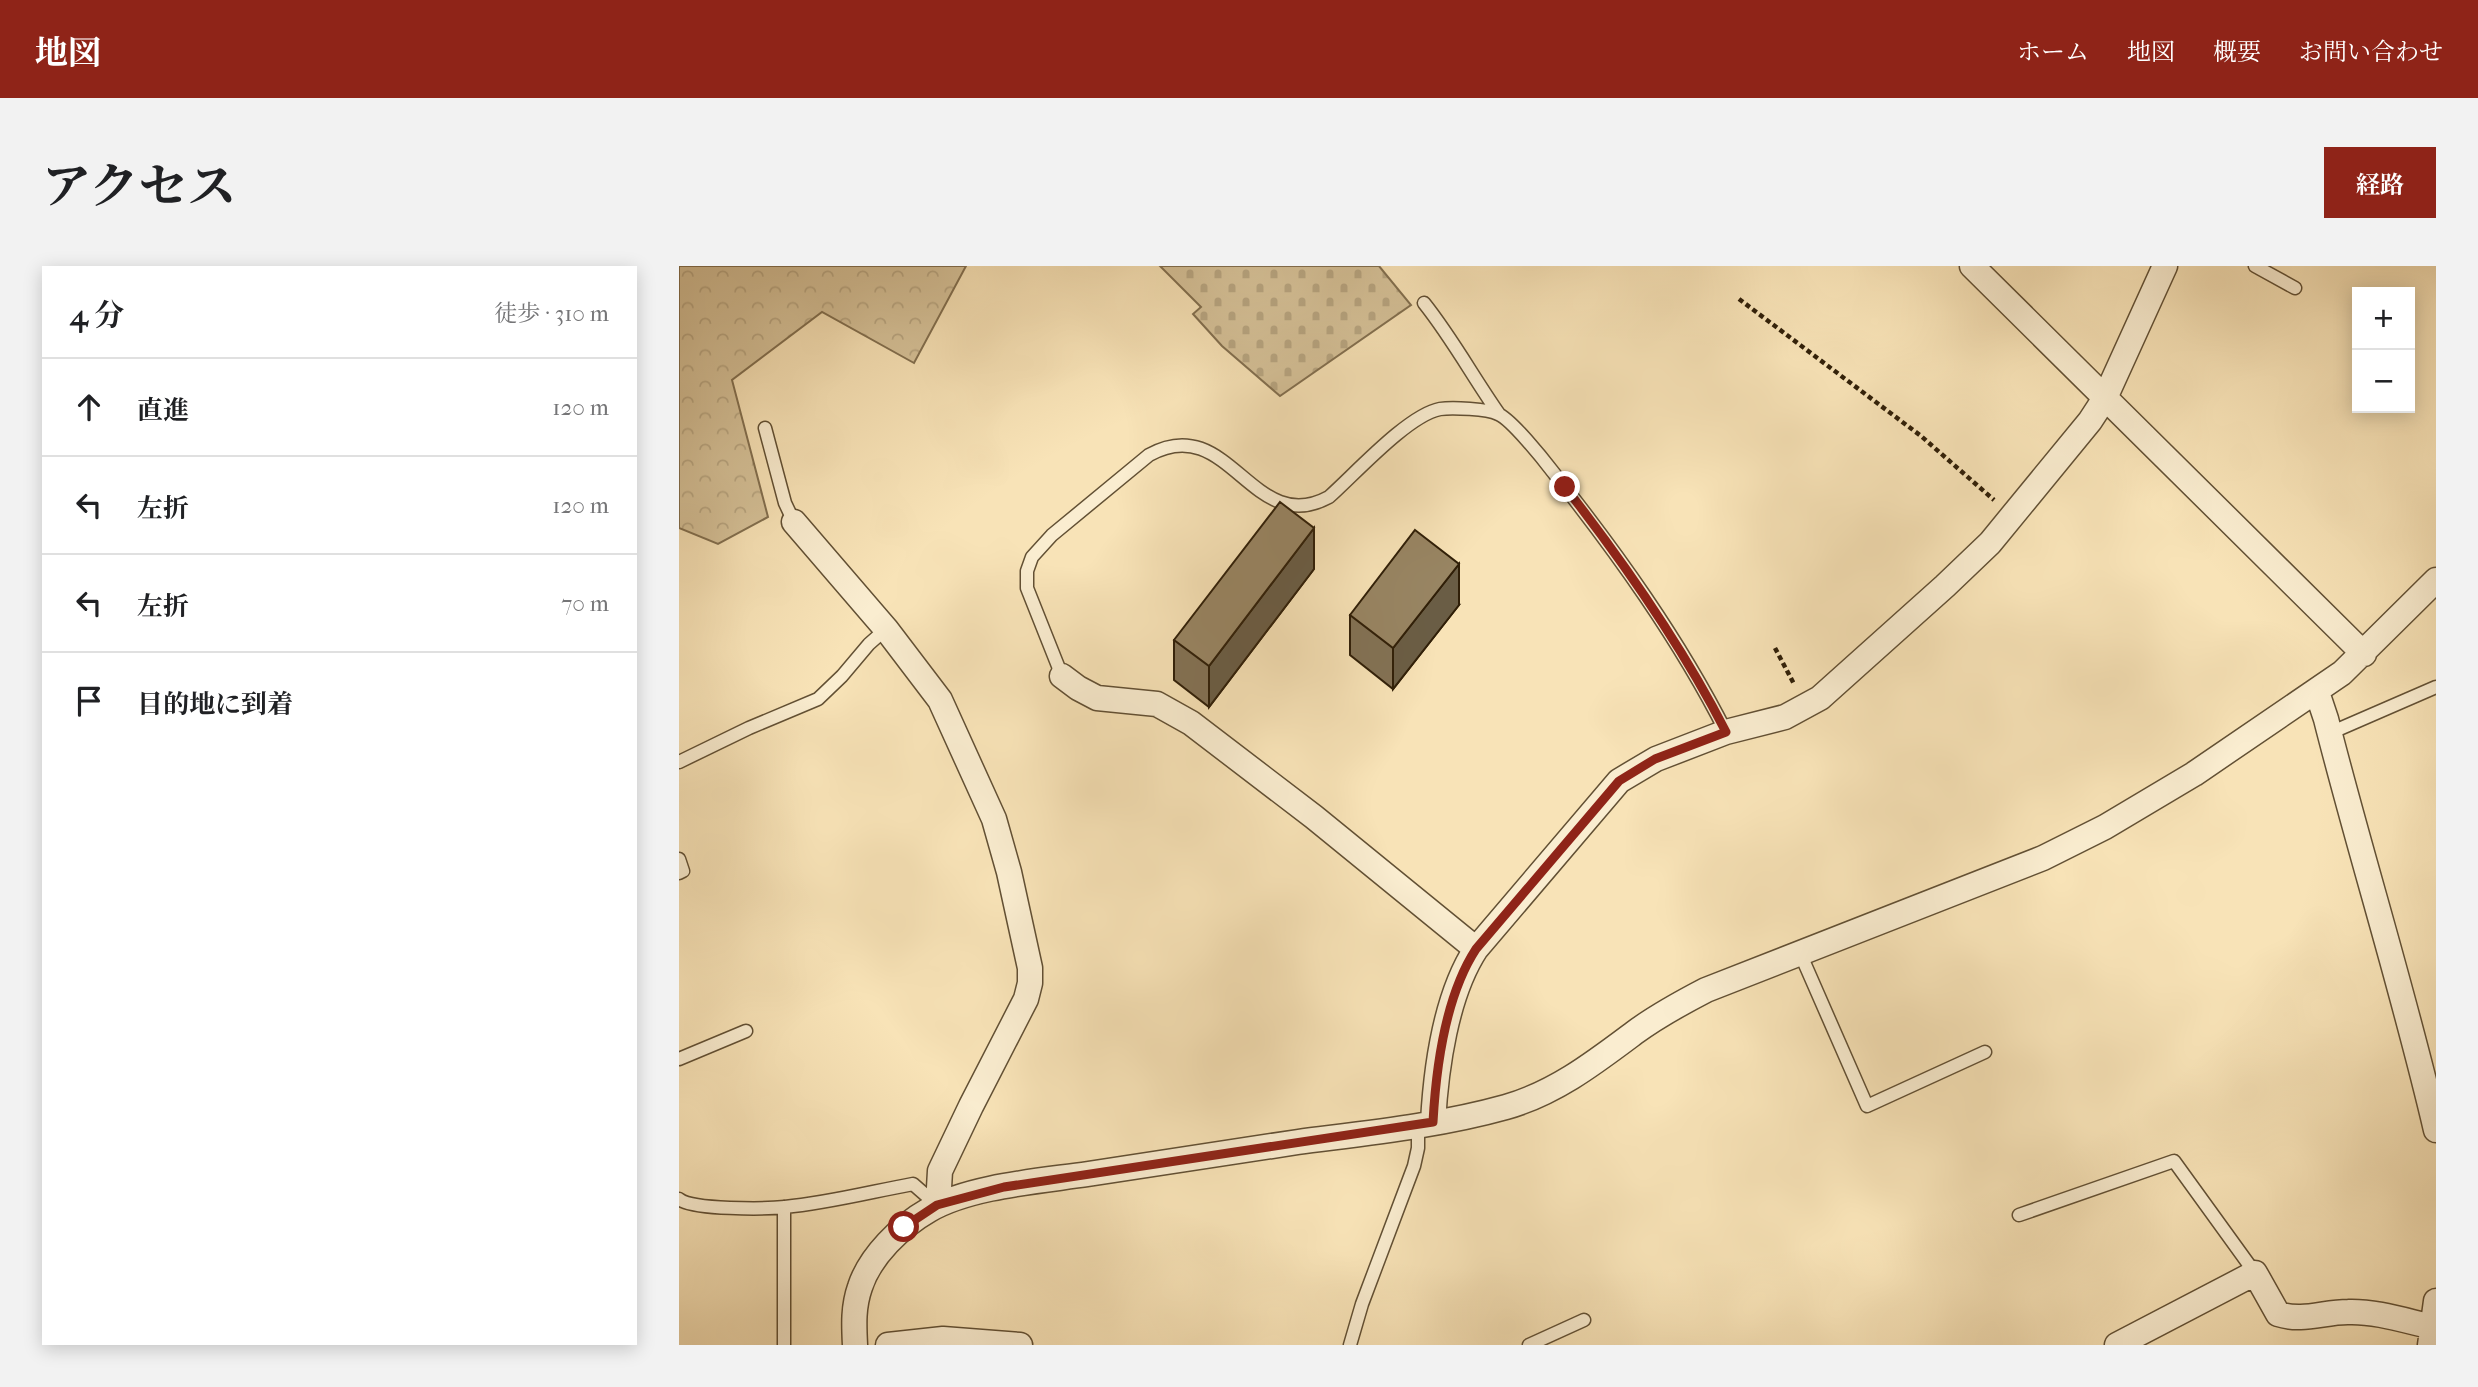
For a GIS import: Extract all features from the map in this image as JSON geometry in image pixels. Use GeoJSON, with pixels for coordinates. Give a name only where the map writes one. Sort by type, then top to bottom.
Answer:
{"type":"FeatureCollection","features":[{"type":"Feature","properties":{"kind":"street"},"geometry":{"type":"LineString","coordinates":[[1972,266],[2364,654]]}},
{"type":"Feature","properties":{"kind":"street"},"geometry":{"type":"LineString","coordinates":[[1426,1124],[1435,1092],[1450,1009],[1466,965],[1476,949],[1619,781],[1655,759],[1726,732],[1785,717],[1820,698],[1990,543],[2090,421],[2105,398],[2165,266]]}},
{"type":"Feature","properties":{"kind":"street"},"geometry":{"type":"LineString","coordinates":[[795,522],[886,629],[940,700],[994,818],[1030,968],[1026,999],[940,1171],[937,1205]]}},
{"type":"Feature","properties":{"kind":"street"},"geometry":{"type":"LineString","coordinates":[[855,1345],[855,1311],[860,1287],[868,1268],[904,1227],[937,1205],[1004,1187],[1426,1124],[1507,1107],[1534,1097],[1566,1082],[1671,1008],[1706,990],[2043,859],[2081,840],[2194,774],[2316,692],[2364,654],[2436,580]]}},
{"type":"Feature","properties":{"kind":"street"},"geometry":{"type":"LineString","coordinates":[[1062,676],[1097,698],[1157,705],[1191,723],[1314,817],[1476,949]]}},
{"type":"Feature","properties":{"kind":"street"},"geometry":{"type":"LineString","coordinates":[[2316,692],[2330,733],[2416,1042],[2436,1130]]}},
{"type":"Feature","properties":{"kind":"street"},"geometry":{"type":"LineString","coordinates":[[2117,1345],[2255,1273],[2278,1314],[2293,1319],[2348,1312],[2378,1315],[2432,1336],[2436,1301]]}},
{"type":"Feature","properties":{"kind":"street"},"geometry":{"type":"LineString","coordinates":[[888,1345],[943,1339],[1020,1345]]}},
{"type":"Feature","properties":{"kind":"lane"},"geometry":{"type":"LineString","coordinates":[[2255,266],[2295,288]]}},
{"type":"Feature","properties":{"kind":"lane"},"geometry":{"type":"LineString","coordinates":[[1424,303],[1444,328],[1499,414],[1534,447],[1612,547],[1706,694],[1726,732]]}},
{"type":"Feature","properties":{"kind":"lane"},"geometry":{"type":"LineString","coordinates":[[1062,676],[1027,588],[1027,571],[1032,557],[1052,535],[1149,455],[1165,446],[1182,444],[1199,447],[1269,497],[1284,505],[1300,508],[1314,506],[1329,498],[1410,423],[1424,415],[1437,409],[1454,407],[1499,414]]}},
{"type":"Feature","properties":{"kind":"lane"},"geometry":{"type":"LineString","coordinates":[[765,428],[785,503],[795,522]]}},
{"type":"Feature","properties":{"kind":"lane"},"geometry":{"type":"LineString","coordinates":[[679,762],[818,699],[886,629]]}},
{"type":"Feature","properties":{"kind":"lane"},"geometry":{"type":"LineString","coordinates":[[2330,733],[2436,687]]}},
{"type":"Feature","properties":{"kind":"lane"},"geometry":{"type":"LineString","coordinates":[[679,859],[683,871],[679,873]]}},
{"type":"Feature","properties":{"kind":"lane"},"geometry":{"type":"LineString","coordinates":[[1800,953],[1867,1106],[1985,1052]]}},
{"type":"Feature","properties":{"kind":"lane"},"geometry":{"type":"LineString","coordinates":[[679,1059],[746,1031]]}},
{"type":"Feature","properties":{"kind":"lane"},"geometry":{"type":"LineString","coordinates":[[1350,1345],[1362,1304],[1414,1166],[1426,1124]]}},
{"type":"Feature","properties":{"kind":"lane"},"geometry":{"type":"LineString","coordinates":[[2019,1215],[2174,1161],[2255,1273]]}},
{"type":"Feature","properties":{"kind":"lane"},"geometry":{"type":"LineString","coordinates":[[679,1199],[714,1208],[784,1207],[912,1184],[937,1205]]}},
{"type":"Feature","properties":{"kind":"lane"},"geometry":{"type":"LineString","coordinates":[[784,1207],[784,1345]]}},
{"type":"Feature","properties":{"kind":"lane"},"geometry":{"type":"LineString","coordinates":[[1529,1345],[1584,1320]]}},
{"type":"Feature","properties":{"kind":"path"},"geometry":{"type":"LineString","coordinates":[[1739,299],[1921,436],[2013,517]]}},
{"type":"Feature","properties":{"kind":"path"},"geometry":{"type":"LineString","coordinates":[[1775,648],[1796,687],[1801,709]]}},
{"type":"Feature","properties":{"kind":"green space"},"geometry":{"type":"Polygon","coordinates":[[[679,266],[966,266],[914,363],[822,312],[732,380],[768,517],[718,544],[679,528],[679,266]]]}},
{"type":"Feature","properties":{"kind":"green space"},"geometry":{"type":"Polygon","coordinates":[[[1160,266],[1379,266],[1411,305],[1280,396],[1222,346],[1193,314],[1201,307],[1160,266]]]}},
{"type":"Feature","properties":{"kind":"building"},"geometry":{"type":"Polygon","coordinates":[[[1280,502],[1314,528],[1209,666],[1174,640],[1280,502]]]}},
{"type":"Feature","properties":{"kind":"building"},"geometry":{"type":"Polygon","coordinates":[[[1415,530],[1459,564],[1393,648],[1350,615],[1415,530]]]}},
{"type":"Feature","properties":{"kind":"route"},"geometry":{"type":"LineString","coordinates":[[904,1227],[937,1205],[1004,1187],[1433,1122],[1435,1092],[1450,1009],[1466,965],[1476,949],[1619,781],[1655,759],[1726,732],[1706,694],[1612,547],[1565,487]]}}]}
